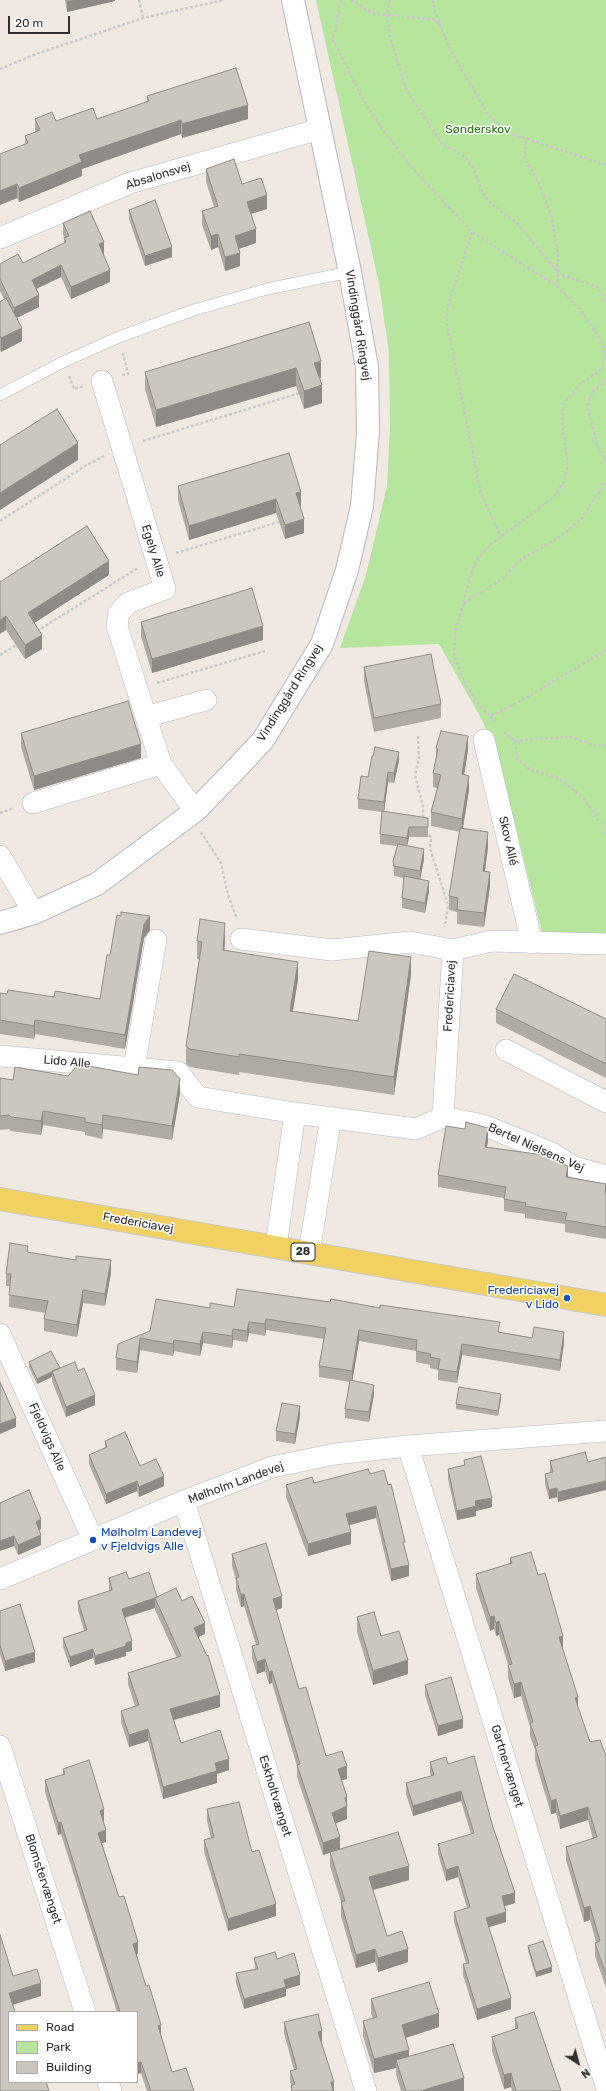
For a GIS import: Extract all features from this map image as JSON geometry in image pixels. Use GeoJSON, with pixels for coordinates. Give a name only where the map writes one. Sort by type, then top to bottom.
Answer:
{"type":"FeatureCollection","features":[{"type":"Feature","properties":{"kind":"main road","name":"Fredericiavej"},"geometry":{"type":"LineString","coordinates":[[0,1199],[606,1305]]}},
{"type":"Feature","properties":{"kind":"street","name":"Vindinggård Ringvej"},"geometry":{"type":"LineString","coordinates":[[0,923],[34,913],[97,884],[192,813],[263,740],[322,644],[347,570],[362,506],[368,432],[367,367],[350,272],[293,0]]}},
{"type":"Feature","properties":{"kind":"street","name":"Absalonsvej"},"geometry":{"type":"LineString","coordinates":[[0,238],[130,183],[320,128]]}},
{"type":"Feature","properties":{"kind":"street","name":"Egely Alle"},"geometry":{"type":"LineString","coordinates":[[102,381],[165,589],[128,603],[119,613],[117,626],[161,764],[192,813]]}},
{"type":"Feature","properties":{"kind":"street"},"geometry":{"type":"LineString","coordinates":[[146,717],[206,700]]}},
{"type":"Feature","properties":{"kind":"street","name":"Skov Allé"},"geometry":{"type":"LineString","coordinates":[[484,740],[532,943]]}},
{"type":"Feature","properties":{"kind":"street"},"geometry":{"type":"LineString","coordinates":[[33,803],[161,764]]}},
{"type":"Feature","properties":{"kind":"street"},"geometry":{"type":"LineString","coordinates":[[0,856],[34,913]]}},
{"type":"Feature","properties":{"kind":"street","name":"Fredericiavej"},"geometry":{"type":"LineString","coordinates":[[241,939],[332,950],[410,942],[448,949],[443,1117]]}},
{"type":"Feature","properties":{"kind":"street"},"geometry":{"type":"LineString","coordinates":[[134,1068],[156,940]]}},
{"type":"Feature","properties":{"kind":"street"},"geometry":{"type":"LineString","coordinates":[[448,949],[492,941],[606,944]]}},
{"type":"Feature","properties":{"kind":"street"},"geometry":{"type":"LineString","coordinates":[[506,1050],[606,1102]]}},
{"type":"Feature","properties":{"kind":"street","name":"Lido Alle"},"geometry":{"type":"LineString","coordinates":[[0,1056],[178,1072],[198,1097],[295,1113]]}},
{"type":"Feature","properties":{"kind":"street"},"geometry":{"type":"LineString","coordinates":[[276,1248],[295,1113],[416,1129],[443,1117]]}},
{"type":"Feature","properties":{"kind":"street","name":"Bertel Nielsens Vej"},"geometry":{"type":"LineString","coordinates":[[443,1117],[483,1125],[552,1153],[574,1167],[606,1176]]}},
{"type":"Feature","properties":{"kind":"street"},"geometry":{"type":"LineString","coordinates":[[309,1253],[331,1118]]}},
{"type":"Feature","properties":{"kind":"street","name":"Fjeldvigs Alle"},"geometry":{"type":"LineString","coordinates":[[0,1334],[93,1540]]}},
{"type":"Feature","properties":{"kind":"street","name":"Mølholm Landevej"},"geometry":{"type":"LineString","coordinates":[[0,1580],[184,1502],[272,1467],[335,1454],[408,1446],[606,1431]]}},
{"type":"Feature","properties":{"kind":"street","name":"Gartnervænget"},"geometry":{"type":"LineString","coordinates":[[408,1446],[606,2086]]}},
{"type":"Feature","properties":{"kind":"street","name":"Eskholtvænget"},"geometry":{"type":"LineString","coordinates":[[184,1502],[366,2091]]}},
{"type":"Feature","properties":{"kind":"street","name":"Blomstervænget"},"geometry":{"type":"LineString","coordinates":[[0,1746],[85,2011]]}},
{"type":"Feature","properties":{"kind":"lane"},"geometry":{"type":"LineString","coordinates":[[0,395],[63,362],[119,337],[194,310],[267,288],[350,272]]}},
{"type":"Feature","properties":{"kind":"path"},"geometry":{"type":"LineString","coordinates":[[139,0],[143,18]]}},
{"type":"Feature","properties":{"kind":"path"},"geometry":{"type":"LineString","coordinates":[[0,69],[36,54],[143,18],[224,0]]}},
{"type":"Feature","properties":{"kind":"path"},"geometry":{"type":"LineString","coordinates":[[341,0],[333,40],[364,101],[382,129],[414,170],[472,232],[558,287],[581,311],[598,335],[604,348],[605,357],[603,366],[598,372],[580,384],[564,404],[562,421],[568,466],[564,482],[551,498],[482,554],[474,565],[463,601],[464,604],[456,627],[454,655],[465,683],[476,701],[515,742],[517,758],[529,769],[558,778],[581,796],[594,812],[606,835]]}},
{"type":"Feature","properties":{"kind":"path"},"geometry":{"type":"LineString","coordinates":[[352,0],[372,13],[436,20],[448,47],[488,115],[510,134],[606,165]]}},
{"type":"Feature","properties":{"kind":"path"},"geometry":{"type":"LineString","coordinates":[[390,0],[387,15],[390,37],[406,89],[417,108],[442,144],[465,157],[473,168],[483,194],[489,202],[517,223],[559,274],[597,287],[602,293],[606,304]]}},
{"type":"Feature","properties":{"kind":"path"},"geometry":{"type":"LineString","coordinates":[[433,0],[434,9],[448,47]]}},
{"type":"Feature","properties":{"kind":"path"},"geometry":{"type":"LineString","coordinates":[[527,139],[524,158],[535,175],[551,214],[559,274],[558,287]]}},
{"type":"Feature","properties":{"kind":"path"},"geometry":{"type":"LineString","coordinates":[[472,232],[447,310],[447,324],[481,494],[502,537]]}},
{"type":"Feature","properties":{"kind":"path"},"geometry":{"type":"LineString","coordinates":[[63,362],[74,389],[128,374],[119,337]]}},
{"type":"Feature","properties":{"kind":"path"},"geometry":{"type":"LineString","coordinates":[[606,380],[592,392],[587,407],[598,446],[606,464]]}},
{"type":"Feature","properties":{"kind":"path"},"geometry":{"type":"LineString","coordinates":[[0,521],[85,466],[122,448],[305,392]]}},
{"type":"Feature","properties":{"kind":"path"},"geometry":{"type":"LineString","coordinates":[[464,604],[504,578],[520,560],[561,536],[582,518],[606,481]]}},
{"type":"Feature","properties":{"kind":"path"},"geometry":{"type":"LineString","coordinates":[[491,716],[526,698],[606,650]]}},
{"type":"Feature","properties":{"kind":"path"},"geometry":{"type":"LineString","coordinates":[[137,689],[265,651]]}},
{"type":"Feature","properties":{"kind":"path"},"geometry":{"type":"LineString","coordinates":[[418,736],[419,759],[415,775],[423,807],[422,822]]}},
{"type":"Feature","properties":{"kind":"path"},"geometry":{"type":"LineString","coordinates":[[515,742],[572,737],[593,746],[606,746]]}},
{"type":"Feature","properties":{"kind":"path"},"geometry":{"type":"LineString","coordinates":[[192,813],[221,863],[228,895],[236,913],[241,939]]}},
{"type":"Feature","properties":{"kind":"path"},"geometry":{"type":"LineString","coordinates":[[422,830],[431,837],[430,848],[448,905],[448,949]]}},
{"type":"Feature","properties":{"kind":"green space","name":"Sønderskov"},"geometry":{"type":"Polygon","coordinates":[[[316,0],[606,0],[606,938],[543,936],[497,754],[482,720],[439,644],[340,648],[366,575],[387,486],[390,427],[389,353],[379,284],[316,0]]]}},
{"type":"Feature","properties":{"kind":"building"},"geometry":{"type":"Polygon","coordinates":[[[236,68],[248,105],[182,124],[181,120],[79,155],[82,162],[19,188],[17,184],[0,191],[0,154],[28,143],[25,136],[40,130],[35,119],[52,112],[56,121],[93,108],[97,119],[149,101],[147,96],[236,68]]]}},
{"type":"Feature","properties":{"kind":"building"},"geometry":{"type":"Polygon","coordinates":[[[234,159],[242,184],[261,178],[267,195],[247,202],[256,229],[235,236],[240,253],[225,257],[218,234],[211,236],[202,211],[218,206],[206,169],[234,159]]]}},
{"type":"Feature","properties":{"kind":"building"},"geometry":{"type":"Polygon","coordinates":[[[155,200],[172,247],[145,256],[129,210],[155,200]]]}},
{"type":"Feature","properties":{"kind":"building"},"geometry":{"type":"Polygon","coordinates":[[[90,211],[104,242],[99,244],[110,270],[71,287],[61,265],[32,280],[39,295],[14,308],[0,279],[0,264],[18,254],[23,263],[66,242],[64,238],[69,236],[63,223],[90,211]]]}},
{"type":"Feature","properties":{"kind":"building"},"geometry":{"type":"Polygon","coordinates":[[[6,298],[22,328],[1,338],[0,302],[6,298]]]}},
{"type":"Feature","properties":{"kind":"building"},"geometry":{"type":"Polygon","coordinates":[[[309,322],[321,361],[314,363],[322,385],[304,391],[296,368],[156,410],[145,372],[309,322]]]}},
{"type":"Feature","properties":{"kind":"building"},"geometry":{"type":"Polygon","coordinates":[[[57,409],[78,443],[0,493],[0,445],[57,409]]]}},
{"type":"Feature","properties":{"kind":"building"},"geometry":{"type":"Polygon","coordinates":[[[289,453],[301,492],[296,493],[304,519],[285,525],[276,499],[189,526],[178,486],[289,453]]]}},
{"type":"Feature","properties":{"kind":"building"},"geometry":{"type":"Polygon","coordinates":[[[87,526],[109,561],[28,613],[42,635],[25,645],[6,616],[0,620],[0,582],[87,526]]]}},
{"type":"Feature","properties":{"kind":"building"},"geometry":{"type":"Polygon","coordinates":[[[252,588],[263,626],[152,659],[141,622],[252,588]]]}},
{"type":"Feature","properties":{"kind":"building"},"geometry":{"type":"Polygon","coordinates":[[[431,654],[441,704],[374,718],[364,667],[431,654]]]}},
{"type":"Feature","properties":{"kind":"building"},"geometry":{"type":"Polygon","coordinates":[[[128,701],[141,744],[34,776],[21,733],[128,701]]]}},
{"type":"Feature","properties":{"kind":"building"},"geometry":{"type":"Polygon","coordinates":[[[441,731],[468,736],[462,774],[469,776],[462,819],[431,812],[441,775],[433,773],[438,749],[436,748],[441,731]]]}},
{"type":"Feature","properties":{"kind":"building"},"geometry":{"type":"Polygon","coordinates":[[[375,747],[399,752],[394,773],[388,772],[384,802],[358,799],[361,776],[368,777],[375,747]]]}},
{"type":"Feature","properties":{"kind":"building"},"geometry":{"type":"Polygon","coordinates":[[[382,811],[428,818],[428,827],[409,827],[407,838],[380,834],[382,811]]]}},
{"type":"Feature","properties":{"kind":"building"},"geometry":{"type":"Polygon","coordinates":[[[460,828],[488,832],[483,871],[490,872],[484,913],[457,910],[458,898],[449,896],[460,828]]]}},
{"type":"Feature","properties":{"kind":"building"},"geometry":{"type":"Polygon","coordinates":[[[398,844],[424,849],[420,871],[394,866],[393,861],[398,844]]]}},
{"type":"Feature","properties":{"kind":"building"},"geometry":{"type":"Polygon","coordinates":[[[404,876],[429,881],[425,903],[402,898],[404,876]]]}},
{"type":"Feature","properties":{"kind":"building"},"geometry":{"type":"Polygon","coordinates":[[[121,912],[150,916],[144,924],[125,1035],[35,1020],[34,1026],[0,1020],[0,993],[7,994],[8,990],[54,997],[55,991],[100,999],[107,955],[110,955],[117,915],[121,916],[121,912]]]}},
{"type":"Feature","properties":{"kind":"building"},"geometry":{"type":"Polygon","coordinates":[[[200,919],[225,923],[223,950],[298,962],[290,1011],[358,1021],[369,951],[411,957],[394,1077],[239,1054],[239,1057],[190,1049],[186,1046],[202,942],[197,941],[200,919]]]}},
{"type":"Feature","properties":{"kind":"building"},"geometry":{"type":"Polygon","coordinates":[[[514,974],[606,1019],[606,1064],[496,1009],[514,974]]]}},
{"type":"Feature","properties":{"kind":"building"},"geometry":{"type":"Polygon","coordinates":[[[83,1065],[138,1075],[139,1067],[172,1070],[180,1079],[172,1126],[103,1115],[102,1125],[85,1122],[85,1118],[43,1111],[41,1121],[11,1117],[9,1115],[0,1116],[0,1078],[13,1080],[15,1067],[68,1076],[75,1068],[83,1065]]]}},
{"type":"Feature","properties":{"kind":"building"},"geometry":{"type":"Polygon","coordinates":[[[466,1122],[488,1128],[485,1147],[551,1156],[560,1161],[560,1163],[568,1166],[566,1177],[606,1184],[606,1227],[565,1220],[567,1213],[525,1206],[526,1203],[504,1199],[506,1187],[438,1175],[446,1126],[465,1129],[466,1122]]]}},
{"type":"Feature","properties":{"kind":"building"},"geometry":{"type":"Polygon","coordinates":[[[10,1243],[28,1246],[27,1252],[76,1260],[76,1256],[111,1260],[105,1294],[83,1290],[77,1325],[44,1319],[48,1301],[9,1295],[11,1274],[6,1274],[10,1243]]]}},
{"type":"Feature","properties":{"kind":"building"},"geometry":{"type":"Polygon","coordinates":[[[237,1289],[330,1302],[331,1299],[380,1308],[380,1305],[500,1322],[498,1332],[532,1338],[534,1327],[564,1332],[560,1360],[462,1344],[457,1372],[438,1369],[440,1359],[430,1357],[431,1354],[416,1351],[417,1340],[359,1330],[352,1371],[319,1366],[326,1328],[266,1319],[265,1324],[249,1322],[247,1331],[233,1329],[232,1336],[203,1332],[200,1344],[174,1340],[173,1344],[140,1338],[137,1362],[116,1358],[118,1344],[150,1331],[156,1299],[210,1308],[210,1303],[234,1307],[237,1289]]]}},
{"type":"Feature","properties":{"kind":"building"},"geometry":{"type":"Polygon","coordinates":[[[51,1351],[60,1368],[37,1379],[29,1362],[51,1351]]]}},
{"type":"Feature","properties":{"kind":"building"},"geometry":{"type":"Polygon","coordinates":[[[75,1362],[78,1371],[84,1368],[95,1395],[66,1407],[52,1371],[75,1362]]]}},
{"type":"Feature","properties":{"kind":"building"},"geometry":{"type":"Polygon","coordinates":[[[350,1380],[374,1385],[369,1412],[345,1409],[350,1380]]]}},
{"type":"Feature","properties":{"kind":"building"},"geometry":{"type":"Polygon","coordinates":[[[0,1382],[16,1418],[0,1424],[0,1382]]]}},
{"type":"Feature","properties":{"kind":"building"},"geometry":{"type":"Polygon","coordinates":[[[459,1387],[501,1394],[498,1411],[456,1404],[459,1387]]]}},
{"type":"Feature","properties":{"kind":"building"},"geometry":{"type":"Polygon","coordinates":[[[282,1403],[300,1406],[295,1434],[276,1431],[282,1403]]]}},
{"type":"Feature","properties":{"kind":"building"},"geometry":{"type":"Polygon","coordinates":[[[125,1432],[140,1466],[156,1459],[164,1476],[139,1487],[137,1481],[106,1494],[89,1455],[107,1447],[105,1441],[125,1432]]]}},
{"type":"Feature","properties":{"kind":"building"},"geometry":{"type":"Polygon","coordinates":[[[585,1452],[588,1462],[606,1457],[606,1481],[558,1492],[557,1488],[549,1490],[545,1474],[553,1472],[550,1461],[585,1452]]]}},
{"type":"Feature","properties":{"kind":"building"},"geometry":{"type":"Polygon","coordinates":[[[481,1456],[492,1498],[475,1501],[476,1506],[457,1511],[448,1469],[465,1465],[464,1460],[481,1456]]]}},
{"type":"Feature","properties":{"kind":"building"},"geometry":{"type":"Polygon","coordinates":[[[368,1469],[370,1474],[384,1470],[388,1485],[391,1484],[409,1565],[391,1569],[376,1506],[346,1514],[351,1532],[308,1544],[286,1485],[312,1477],[314,1483],[368,1469]]]}},
{"type":"Feature","properties":{"kind":"building"},"geometry":{"type":"Polygon","coordinates":[[[29,1490],[41,1519],[36,1522],[41,1535],[18,1545],[14,1536],[0,1541],[0,1503],[29,1490]]]}},
{"type":"Feature","properties":{"kind":"building"},"geometry":{"type":"Polygon","coordinates":[[[266,1543],[282,1596],[273,1599],[299,1689],[306,1687],[326,1756],[342,1751],[347,1766],[338,1769],[347,1797],[345,1798],[347,1806],[332,1813],[340,1837],[323,1843],[297,1765],[300,1764],[272,1671],[269,1672],[265,1659],[257,1662],[252,1646],[259,1644],[244,1594],[241,1595],[236,1578],[239,1577],[232,1554],[266,1543]]]}},
{"type":"Feature","properties":{"kind":"building"},"geometry":{"type":"Polygon","coordinates":[[[531,1552],[538,1575],[545,1573],[563,1636],[559,1637],[578,1697],[575,1698],[590,1742],[600,1740],[606,1756],[606,1975],[595,1943],[600,1941],[590,1906],[584,1908],[566,1847],[597,1837],[588,1807],[560,1816],[556,1799],[551,1801],[535,1746],[538,1745],[530,1723],[533,1722],[521,1682],[514,1684],[508,1665],[512,1664],[499,1621],[496,1623],[494,1616],[490,1617],[476,1574],[512,1563],[510,1558],[531,1552]]]}},
{"type":"Feature","properties":{"kind":"building"},"geometry":{"type":"Polygon","coordinates":[[[126,1572],[129,1579],[149,1572],[157,1597],[122,1609],[132,1641],[126,1643],[126,1646],[95,1656],[93,1649],[70,1657],[63,1638],[87,1630],[78,1601],[112,1590],[109,1578],[126,1572]]]}},
{"type":"Feature","properties":{"kind":"building"},"geometry":{"type":"Polygon","coordinates":[[[176,1588],[182,1601],[192,1596],[205,1623],[194,1628],[207,1656],[208,1655],[220,1695],[170,1709],[181,1743],[220,1730],[229,1759],[215,1763],[217,1771],[163,1787],[148,1729],[129,1735],[121,1711],[139,1705],[128,1673],[181,1656],[155,1598],[176,1588]]]}},
{"type":"Feature","properties":{"kind":"building"},"geometry":{"type":"Polygon","coordinates":[[[20,1604],[35,1652],[5,1661],[0,1645],[0,1611],[20,1604]]]}},
{"type":"Feature","properties":{"kind":"building"},"geometry":{"type":"Polygon","coordinates":[[[374,1612],[381,1636],[399,1631],[408,1660],[373,1671],[357,1617],[374,1612]]]}},
{"type":"Feature","properties":{"kind":"building"},"geometry":{"type":"Polygon","coordinates":[[[451,1677],[463,1719],[438,1726],[425,1685],[451,1677]]]}},
{"type":"Feature","properties":{"kind":"building"},"geometry":{"type":"Polygon","coordinates":[[[474,1756],[492,1824],[515,1893],[502,1896],[506,1912],[486,1918],[511,1998],[477,2009],[463,1964],[469,1963],[454,1912],[470,1907],[458,1866],[446,1870],[438,1844],[474,1833],[461,1791],[413,1806],[406,1783],[434,1775],[430,1762],[446,1757],[448,1764],[474,1756]]]}},
{"type":"Feature","properties":{"kind":"building"},"geometry":{"type":"Polygon","coordinates":[[[89,1760],[104,1809],[100,1811],[106,1830],[98,1833],[119,1897],[124,1896],[138,1942],[133,1944],[146,1986],[149,1985],[161,2025],[158,2026],[172,2072],[186,2068],[194,2091],[151,2091],[141,2062],[138,2063],[138,2011],[120,2011],[61,1822],[58,1823],[45,1780],[65,1774],[63,1769],[89,1760]]]}},
{"type":"Feature","properties":{"kind":"building"},"geometry":{"type":"Polygon","coordinates":[[[239,1802],[252,1852],[259,1850],[276,1904],[228,1919],[204,1840],[214,1837],[207,1809],[239,1802]]]}},
{"type":"Feature","properties":{"kind":"building"},"geometry":{"type":"Polygon","coordinates":[[[398,1832],[409,1866],[369,1877],[387,1936],[402,1931],[408,1949],[378,1958],[375,1949],[356,1955],[341,1902],[345,1901],[330,1852],[398,1832]]]}},
{"type":"Feature","properties":{"kind":"building"},"geometry":{"type":"Polygon","coordinates":[[[0,1935],[13,1976],[37,1969],[41,1983],[9,1993],[15,2011],[8,2011],[8,2083],[46,2083],[49,2091],[0,2091],[0,1935]]]}},
{"type":"Feature","properties":{"kind":"building"},"geometry":{"type":"Polygon","coordinates":[[[543,1941],[552,1967],[536,1972],[528,1946],[543,1941]]]}},
{"type":"Feature","properties":{"kind":"building"},"geometry":{"type":"Polygon","coordinates":[[[275,1952],[277,1959],[294,1953],[300,1975],[284,1980],[286,1987],[244,1999],[236,1973],[258,1969],[254,1958],[275,1952]]]}},
{"type":"Feature","properties":{"kind":"building"},"geometry":{"type":"Polygon","coordinates":[[[429,1982],[439,2013],[402,2025],[409,2050],[374,2059],[363,2021],[377,2017],[371,1999],[429,1982]]]}},
{"type":"Feature","properties":{"kind":"building"},"geometry":{"type":"Polygon","coordinates":[[[534,2012],[561,2091],[516,2091],[511,2073],[504,2075],[492,2037],[518,2028],[515,2018],[534,2012]]]}},
{"type":"Feature","properties":{"kind":"building"},"geometry":{"type":"Polygon","coordinates":[[[318,2014],[322,2031],[318,2032],[334,2082],[331,2082],[333,2091],[292,2091],[291,2086],[295,2084],[290,2071],[297,2069],[284,2022],[318,2014]]]}},
{"type":"Feature","properties":{"kind":"building"},"geometry":{"type":"Polygon","coordinates":[[[453,2044],[464,2078],[420,2091],[406,2091],[396,2060],[453,2044]]]}},
{"type":"Feature","properties":{"kind":"place","name":"Fredericiavej v Lido"},"geometry":{"type":"Point","coordinates":[567,1298]}},
{"type":"Feature","properties":{"kind":"place","name":"Mølholm Landevej v Fjeldvigs Alle"},"geometry":{"type":"Point","coordinates":[93,1540]}}]}
